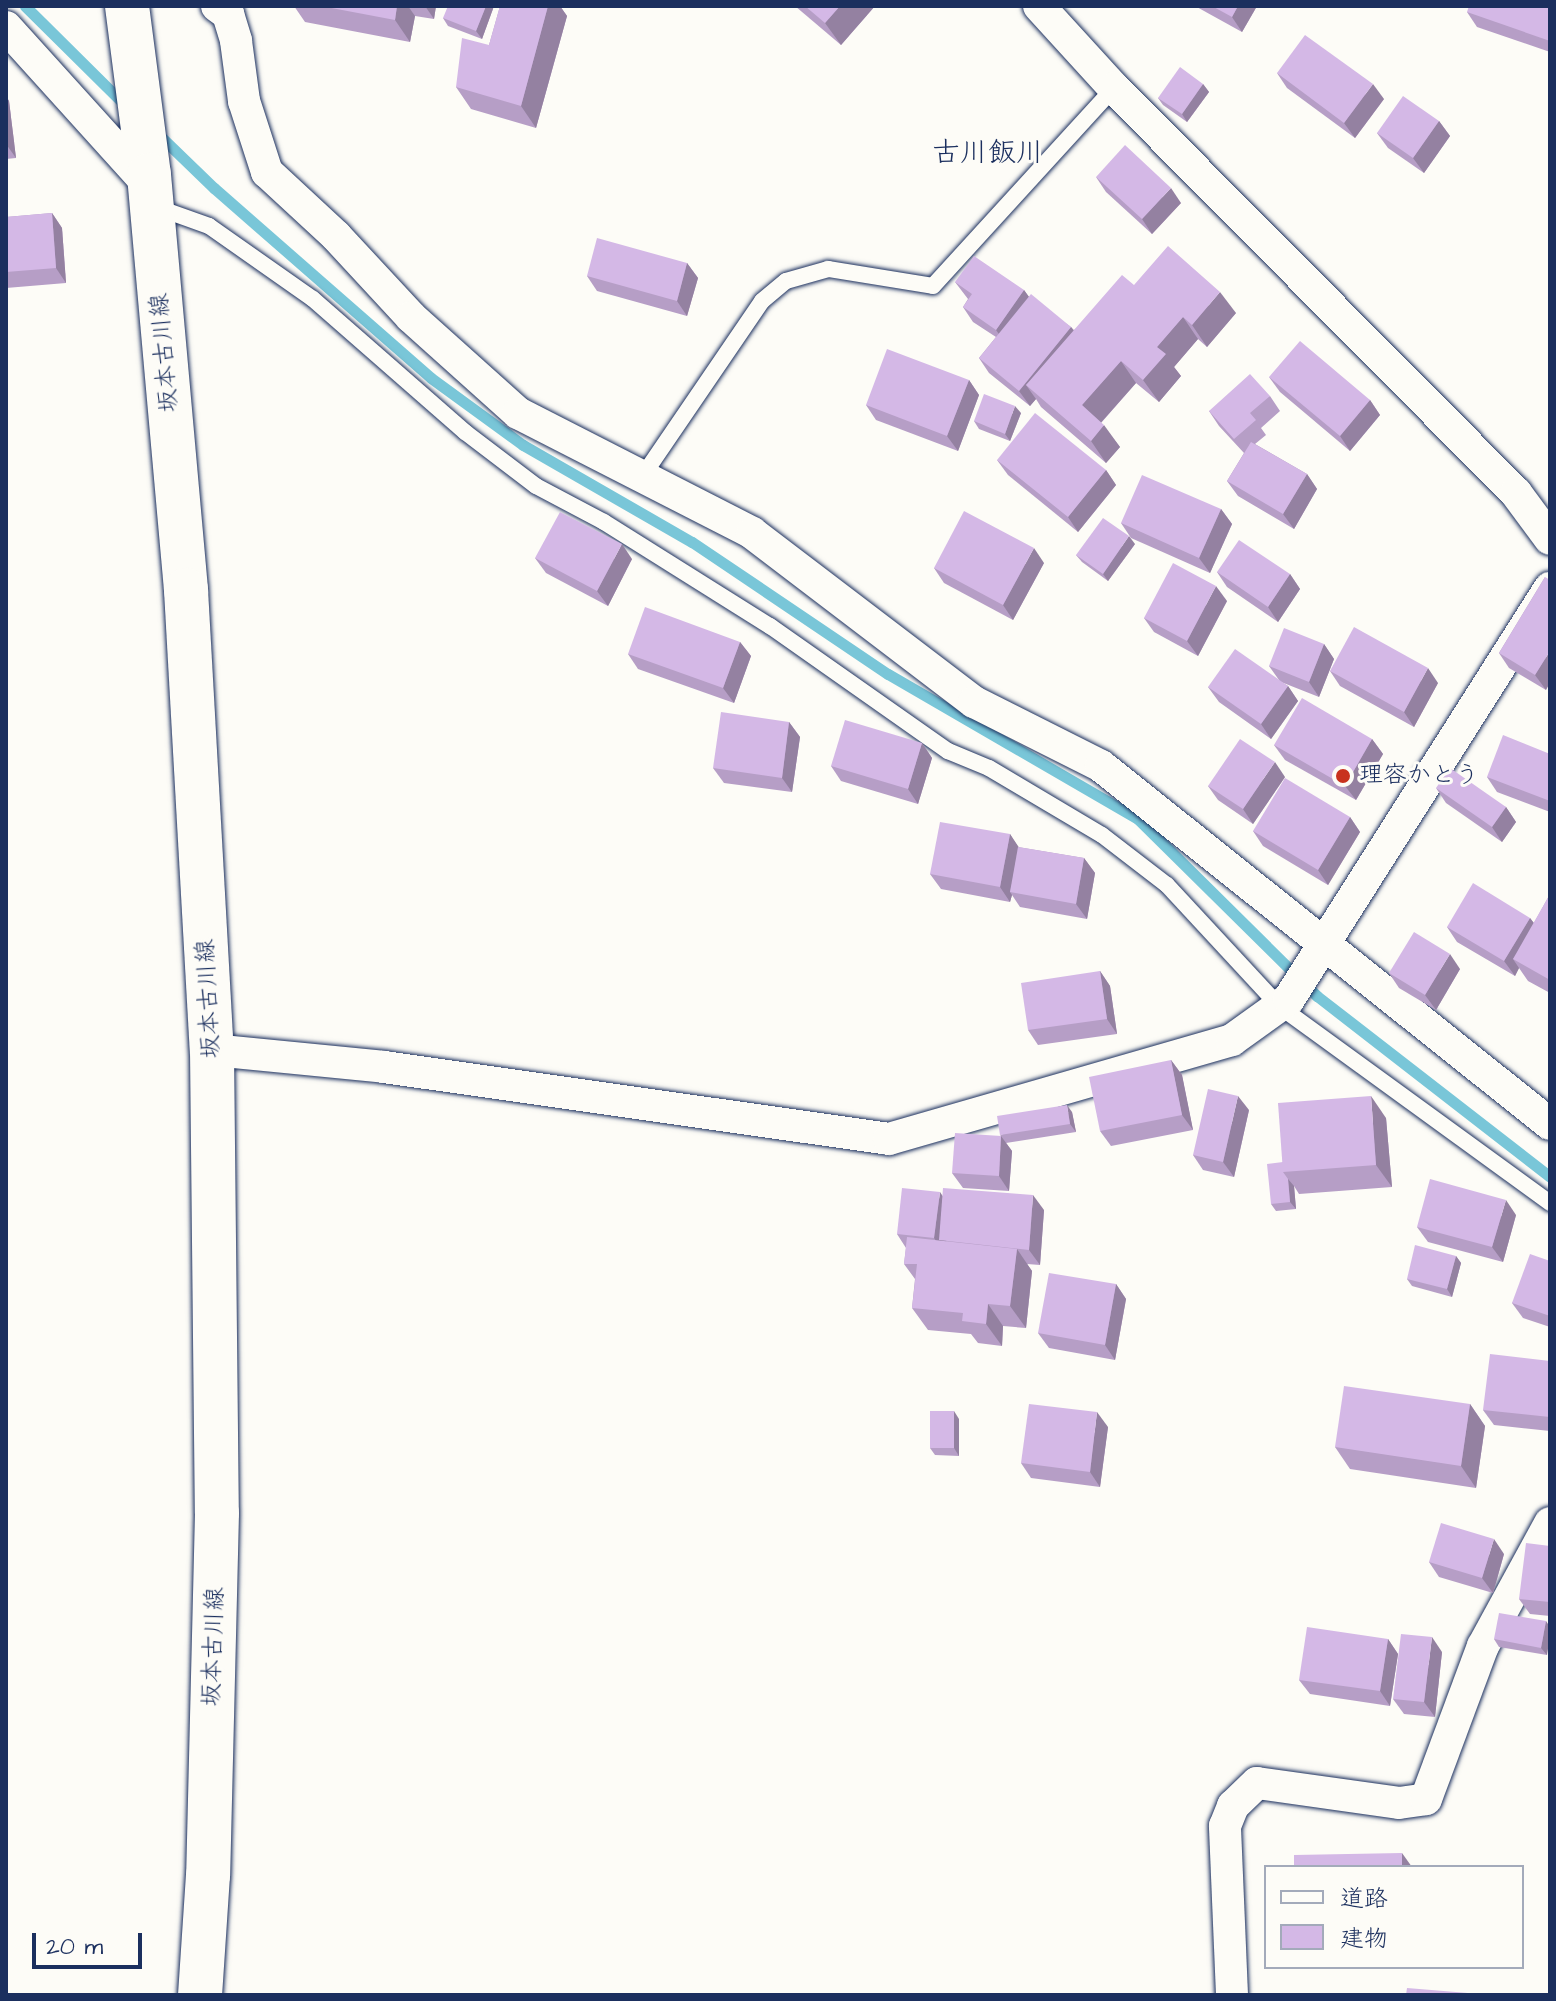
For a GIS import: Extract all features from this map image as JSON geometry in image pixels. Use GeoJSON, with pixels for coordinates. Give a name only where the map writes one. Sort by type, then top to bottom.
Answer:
{"type":"FeatureCollection","features":[{"type":"Feature","properties":{"kind":"main road","name":"坂本古川線"},"geometry":{"type":"LineString","coordinates":[[127,6],[150,189],[186,590],[212,1050],[217,1513],[208,1875],[200,1995]]}},
{"type":"Feature","properties":{"kind":"street"},"geometry":{"type":"LineString","coordinates":[[1039,6],[1114,88],[1516,493],[1550,539]]}},
{"type":"Feature","properties":{"kind":"street"},"geometry":{"type":"LineString","coordinates":[[226,9],[236,41],[244,101],[267,172],[336,236],[411,317],[518,413],[752,533],[974,702],[1101,766],[1550,1124]]}},
{"type":"Feature","properties":{"kind":"street"},"geometry":{"type":"LineString","coordinates":[[6,27],[150,189]]}},
{"type":"Feature","properties":{"kind":"street"},"geometry":{"type":"LineString","coordinates":[[212,1050],[384,1067],[889,1139],[1232,1040],[1284,1003],[1550,588]]}},
{"type":"Feature","properties":{"kind":"street"},"geometry":{"type":"LineString","coordinates":[[1232,1995],[1225,1826],[1233,1806],[1257,1783],[1399,1803],[1426,1799],[1483,1646],[1550,1523]]}},
{"type":"Feature","properties":{"kind":"lane"},"geometry":{"type":"LineString","coordinates":[[642,477],[762,301],[786,281],[828,269],[933,286],[1114,88]]}},
{"type":"Feature","properties":{"kind":"lane"},"geometry":{"type":"LineString","coordinates":[[150,189],[313,299],[465,432],[536,486],[604,522],[770,626],[948,751],[989,768],[1102,835],[1167,885],[1284,1003],[1550,1203]]}},
{"type":"Feature","properties":{"kind":"building"},"geometry":{"type":"Polygon","coordinates":[[[321,6],[397,6],[395,20],[321,6]]]}},
{"type":"Feature","properties":{"kind":"building"},"geometry":{"type":"Polygon","coordinates":[[[448,6],[486,6],[476,31],[443,18],[448,6]]]}},
{"type":"Feature","properties":{"kind":"building"},"geometry":{"type":"Polygon","coordinates":[[[500,6],[548,6],[521,106],[456,87],[462,38],[489,45],[500,6]]]}},
{"type":"Feature","properties":{"kind":"building"},"geometry":{"type":"Polygon","coordinates":[[[805,6],[840,6],[825,23],[805,6]]]}},
{"type":"Feature","properties":{"kind":"building"},"geometry":{"type":"Polygon","coordinates":[[[1212,6],[1238,6],[1232,17],[1212,6]]]}},
{"type":"Feature","properties":{"kind":"building"},"geometry":{"type":"Polygon","coordinates":[[[1469,6],[1550,6],[1550,41],[1467,12],[1469,6]]]}},
{"type":"Feature","properties":{"kind":"building"},"geometry":{"type":"Polygon","coordinates":[[[1305,35],[1373,84],[1344,123],[1277,73],[1305,35]]]}},
{"type":"Feature","properties":{"kind":"building"},"geometry":{"type":"Polygon","coordinates":[[[1180,67],[1203,84],[1182,114],[1158,98],[1180,67]]]}},
{"type":"Feature","properties":{"kind":"building"},"geometry":{"type":"Polygon","coordinates":[[[1403,96],[1439,121],[1413,158],[1377,133],[1403,96]]]}},
{"type":"Feature","properties":{"kind":"building"},"geometry":{"type":"Polygon","coordinates":[[[1125,145],[1171,188],[1142,219],[1096,177],[1125,145]]]}},
{"type":"Feature","properties":{"kind":"building"},"geometry":{"type":"Polygon","coordinates":[[[52,213],[56,268],[6,272],[6,217],[52,213]]]}},
{"type":"Feature","properties":{"kind":"building"},"geometry":{"type":"Polygon","coordinates":[[[597,238],[687,263],[677,301],[587,276],[597,238]]]}},
{"type":"Feature","properties":{"kind":"building"},"geometry":{"type":"Polygon","coordinates":[[[1168,246],[1220,292],[1192,325],[1183,317],[1157,347],[1166,354],[1143,380],[1121,361],[1082,405],[1104,425],[1091,441],[1026,385],[1122,275],[1134,285],[1168,246]]]}},
{"type":"Feature","properties":{"kind":"building"},"geometry":{"type":"Polygon","coordinates":[[[974,256],[1024,290],[996,330],[963,307],[972,294],[955,282],[974,256]]]}},
{"type":"Feature","properties":{"kind":"building"},"geometry":{"type":"Polygon","coordinates":[[[1031,294],[1071,327],[1019,391],[979,358],[1031,294]]]}},
{"type":"Feature","properties":{"kind":"building"},"geometry":{"type":"Polygon","coordinates":[[[1300,341],[1370,400],[1340,436],[1269,377],[1300,341]]]}},
{"type":"Feature","properties":{"kind":"building"},"geometry":{"type":"Polygon","coordinates":[[[887,349],[969,380],[947,436],[866,405],[887,349]]]}},
{"type":"Feature","properties":{"kind":"building"},"geometry":{"type":"Polygon","coordinates":[[[1250,374],[1270,396],[1250,413],[1256,420],[1234,439],[1209,411],[1250,374]]]}},
{"type":"Feature","properties":{"kind":"building"},"geometry":{"type":"Polygon","coordinates":[[[984,394],[1015,406],[1005,434],[974,421],[984,394]]]}},
{"type":"Feature","properties":{"kind":"building"},"geometry":{"type":"Polygon","coordinates":[[[1035,413],[1106,470],[1068,517],[997,460],[1035,413]]]}},
{"type":"Feature","properties":{"kind":"building"},"geometry":{"type":"Polygon","coordinates":[[[1251,442],[1307,474],[1283,514],[1227,481],[1251,442]]]}},
{"type":"Feature","properties":{"kind":"building"},"geometry":{"type":"Polygon","coordinates":[[[1142,475],[1221,509],[1199,558],[1121,523],[1142,475]]]}},
{"type":"Feature","properties":{"kind":"building"},"geometry":{"type":"Polygon","coordinates":[[[964,511],[1034,548],[1003,605],[934,568],[964,511]]]}},
{"type":"Feature","properties":{"kind":"building"},"geometry":{"type":"Polygon","coordinates":[[[560,512],[622,544],[597,591],[535,558],[560,512]]]}},
{"type":"Feature","properties":{"kind":"building"},"geometry":{"type":"Polygon","coordinates":[[[1103,518],[1129,536],[1103,574],[1076,555],[1103,518]]]}},
{"type":"Feature","properties":{"kind":"building"},"geometry":{"type":"Polygon","coordinates":[[[1239,540],[1290,574],[1268,607],[1217,572],[1239,540]]]}},
{"type":"Feature","properties":{"kind":"building"},"geometry":{"type":"Polygon","coordinates":[[[1173,563],[1216,586],[1187,641],[1144,618],[1173,563]]]}},
{"type":"Feature","properties":{"kind":"building"},"geometry":{"type":"Polygon","coordinates":[[[1545,577],[1550,580],[1550,651],[1535,675],[1499,653],[1545,577]]]}},
{"type":"Feature","properties":{"kind":"building"},"geometry":{"type":"Polygon","coordinates":[[[645,607],[740,642],[723,688],[628,654],[645,607]]]}},
{"type":"Feature","properties":{"kind":"building"},"geometry":{"type":"Polygon","coordinates":[[[1354,627],[1428,668],[1404,712],[1330,671],[1354,627]]]}},
{"type":"Feature","properties":{"kind":"building"},"geometry":{"type":"Polygon","coordinates":[[[1284,628],[1324,644],[1309,682],[1269,666],[1284,628]]]}},
{"type":"Feature","properties":{"kind":"building"},"geometry":{"type":"Polygon","coordinates":[[[1235,649],[1288,686],[1261,724],[1208,687],[1235,649]]]}},
{"type":"Feature","properties":{"kind":"building"},"geometry":{"type":"Polygon","coordinates":[[[1302,698],[1372,739],[1345,786],[1274,745],[1302,698]]]}},
{"type":"Feature","properties":{"kind":"building"},"geometry":{"type":"Polygon","coordinates":[[[721,712],[789,722],[782,778],[713,768],[721,712]]]}},
{"type":"Feature","properties":{"kind":"building"},"geometry":{"type":"Polygon","coordinates":[[[845,720],[922,743],[908,789],[831,766],[845,720]]]}},
{"type":"Feature","properties":{"kind":"building"},"geometry":{"type":"Polygon","coordinates":[[[1503,735],[1550,754],[1550,801],[1487,777],[1503,735]]]}},
{"type":"Feature","properties":{"kind":"building"},"geometry":{"type":"Polygon","coordinates":[[[1240,739],[1275,762],[1243,809],[1208,786],[1240,739]]]}},
{"type":"Feature","properties":{"kind":"building"},"geometry":{"type":"Polygon","coordinates":[[[1450,768],[1506,807],[1492,827],[1436,788],[1450,768]]]}},
{"type":"Feature","properties":{"kind":"building"},"geometry":{"type":"Polygon","coordinates":[[[1285,778],[1350,817],[1318,870],[1253,831],[1285,778]]]}},
{"type":"Feature","properties":{"kind":"building"},"geometry":{"type":"Polygon","coordinates":[[[940,822],[1010,834],[1000,887],[930,874],[940,822]]]}},
{"type":"Feature","properties":{"kind":"building"},"geometry":{"type":"Polygon","coordinates":[[[1018,847],[1084,858],[1076,904],[1010,892],[1018,847]]]}},
{"type":"Feature","properties":{"kind":"building"},"geometry":{"type":"Polygon","coordinates":[[[1473,883],[1530,918],[1504,961],[1447,927],[1473,883]]]}},
{"type":"Feature","properties":{"kind":"building"},"geometry":{"type":"Polygon","coordinates":[[[1550,894],[1550,980],[1513,959],[1550,894]]]}},
{"type":"Feature","properties":{"kind":"building"},"geometry":{"type":"Polygon","coordinates":[[[1414,932],[1450,954],[1425,995],[1389,973],[1414,932]]]}},
{"type":"Feature","properties":{"kind":"building"},"geometry":{"type":"Polygon","coordinates":[[[1100,971],[1107,1019],[1028,1030],[1021,983],[1100,971]]]}},
{"type":"Feature","properties":{"kind":"building"},"geometry":{"type":"Polygon","coordinates":[[[1171,1060],[1182,1115],[1100,1131],[1089,1077],[1171,1060]]]}},
{"type":"Feature","properties":{"kind":"building"},"geometry":{"type":"Polygon","coordinates":[[[1208,1089],[1238,1096],[1223,1162],[1193,1155],[1208,1089]]]}},
{"type":"Feature","properties":{"kind":"building"},"geometry":{"type":"Polygon","coordinates":[[[1371,1096],[1376,1165],[1283,1172],[1278,1103],[1371,1096]]]}},
{"type":"Feature","properties":{"kind":"building"},"geometry":{"type":"Polygon","coordinates":[[[1067,1105],[1070,1124],[1000,1135],[997,1116],[1067,1105]]]}},
{"type":"Feature","properties":{"kind":"building"},"geometry":{"type":"Polygon","coordinates":[[[955,1133],[1001,1136],[999,1176],[952,1173],[955,1133]]]}},
{"type":"Feature","properties":{"kind":"building"},"geometry":{"type":"Polygon","coordinates":[[[1283,1162],[1290,1202],[1271,1204],[1267,1164],[1283,1162]]]}},
{"type":"Feature","properties":{"kind":"building"},"geometry":{"type":"Polygon","coordinates":[[[1430,1179],[1506,1200],[1492,1247],[1417,1227],[1430,1179]]]}},
{"type":"Feature","properties":{"kind":"building"},"geometry":{"type":"Polygon","coordinates":[[[902,1188],[940,1192],[934,1238],[897,1234],[902,1188]]]}},
{"type":"Feature","properties":{"kind":"building"},"geometry":{"type":"Polygon","coordinates":[[[943,1188],[1033,1195],[1029,1250],[939,1240],[943,1188]]]}},
{"type":"Feature","properties":{"kind":"building"},"geometry":{"type":"Polygon","coordinates":[[[907,1237],[1017,1249],[1010,1306],[988,1304],[986,1324],[962,1321],[963,1313],[912,1308],[917,1264],[904,1264],[907,1237]]]}},
{"type":"Feature","properties":{"kind":"building"},"geometry":{"type":"Polygon","coordinates":[[[1415,1245],[1456,1256],[1447,1289],[1407,1279],[1415,1245]]]}},
{"type":"Feature","properties":{"kind":"building"},"geometry":{"type":"Polygon","coordinates":[[[1530,1254],[1550,1261],[1550,1316],[1512,1303],[1530,1254]]]}},
{"type":"Feature","properties":{"kind":"building"},"geometry":{"type":"Polygon","coordinates":[[[1049,1273],[1116,1284],[1105,1345],[1038,1333],[1049,1273]]]}},
{"type":"Feature","properties":{"kind":"building"},"geometry":{"type":"Polygon","coordinates":[[[1490,1354],[1550,1361],[1550,1417],[1483,1410],[1490,1354]]]}},
{"type":"Feature","properties":{"kind":"building"},"geometry":{"type":"Polygon","coordinates":[[[1344,1386],[1470,1404],[1461,1466],[1335,1447],[1344,1386]]]}},
{"type":"Feature","properties":{"kind":"building"},"geometry":{"type":"Polygon","coordinates":[[[1029,1404],[1097,1412],[1090,1472],[1021,1463],[1029,1404]]]}},
{"type":"Feature","properties":{"kind":"building"},"geometry":{"type":"Polygon","coordinates":[[[930,1411],[954,1411],[954,1448],[930,1448],[930,1411]]]}},
{"type":"Feature","properties":{"kind":"building"},"geometry":{"type":"Polygon","coordinates":[[[1441,1523],[1494,1539],[1482,1578],[1429,1562],[1441,1523]]]}},
{"type":"Feature","properties":{"kind":"building"},"geometry":{"type":"Polygon","coordinates":[[[1526,1543],[1550,1546],[1550,1602],[1519,1599],[1526,1543]]]}},
{"type":"Feature","properties":{"kind":"building"},"geometry":{"type":"Polygon","coordinates":[[[1499,1613],[1546,1621],[1541,1648],[1494,1639],[1499,1613]]]}},
{"type":"Feature","properties":{"kind":"building"},"geometry":{"type":"Polygon","coordinates":[[[1307,1627],[1388,1639],[1380,1691],[1299,1680],[1307,1627]]]}},
{"type":"Feature","properties":{"kind":"building"},"geometry":{"type":"Polygon","coordinates":[[[1401,1634],[1432,1637],[1424,1702],[1393,1699],[1401,1634]]]}},
{"type":"Feature","properties":{"kind":"building"},"geometry":{"type":"Polygon","coordinates":[[[1402,1853],[1402,1865],[1294,1865],[1294,1855],[1402,1853]]]}},
{"type":"Feature","properties":{"kind":"building"},"geometry":{"type":"Polygon","coordinates":[[[1407,1988],[1480,1994],[1480,1995],[1406,1995],[1407,1988]]]}},
{"type":"Feature","properties":{"kind":"waterway"},"geometry":{"type":"LineString","coordinates":[[25,6],[127,107]]}},
{"type":"Feature","properties":{"kind":"waterway"},"geometry":{"type":"LineString","coordinates":[[158,134],[214,188],[431,378],[523,445],[692,542],[888,674],[1138,819],[1317,996],[1550,1177]]}},
{"type":"Feature","properties":{"kind":"place","name":"理容かとう"},"geometry":{"type":"Point","coordinates":[1343,776]}},
{"type":"Feature","properties":{"kind":"district","name":"古川飯川"},"geometry":{"type":"Point","coordinates":[988,153]}}]}
